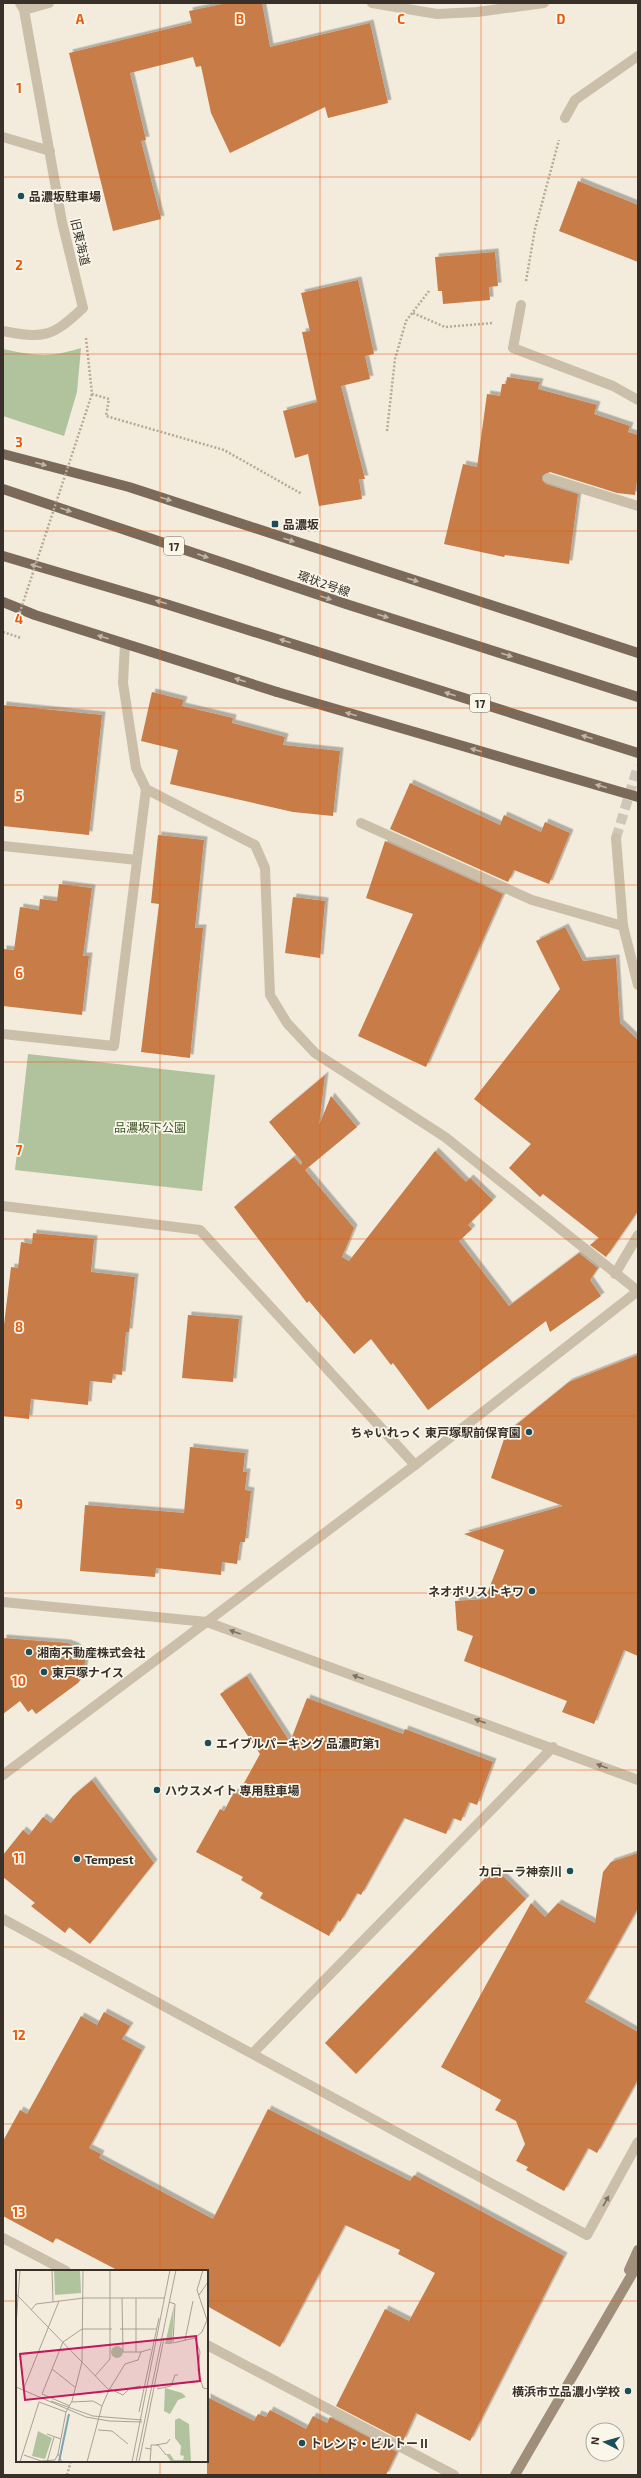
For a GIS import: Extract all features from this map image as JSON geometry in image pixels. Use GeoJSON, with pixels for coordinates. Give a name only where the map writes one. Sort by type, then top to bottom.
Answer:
{"type":"FeatureCollection","features":[{"type":"Feature","properties":{"kind":"main road"},"geometry":{"type":"LineString","coordinates":[[3,454],[129,488],[638,653]]}},
{"type":"Feature","properties":{"kind":"main road","name":"環状2号線"},"geometry":{"type":"LineString","coordinates":[[3,489],[346,604],[638,697]]}},
{"type":"Feature","properties":{"kind":"main road","name":"17"},"geometry":{"type":"LineString","coordinates":[[3,556],[322,653],[638,754]]}},
{"type":"Feature","properties":{"kind":"main road"},"geometry":{"type":"LineString","coordinates":[[3,602],[125,644],[277,692],[638,797]]}},
{"type":"Feature","properties":{"kind":"main road"},"geometry":{"type":"LineString","coordinates":[[616,2299],[638,2250]]}},
{"type":"Feature","properties":{"kind":"main road"},"geometry":{"type":"LineString","coordinates":[[515,2475],[616,2299],[638,2264]]}},
{"type":"Feature","properties":{"kind":"street"},"geometry":{"type":"LineString","coordinates":[[22,7],[49,3]]}},
{"type":"Feature","properties":{"kind":"street"},"geometry":{"type":"LineString","coordinates":[[372,3],[438,14],[475,8],[544,3]]}},
{"type":"Feature","properties":{"kind":"street","name":"旧東海道"},"geometry":{"type":"LineString","coordinates":[[22,7],[62,222],[83,308]]}},
{"type":"Feature","properties":{"kind":"street"},"geometry":{"type":"LineString","coordinates":[[565,118],[575,100],[638,56]]}},
{"type":"Feature","properties":{"kind":"street"},"geometry":{"type":"LineString","coordinates":[[3,137],[50,151]]}},
{"type":"Feature","properties":{"kind":"street"},"geometry":{"type":"LineString","coordinates":[[521,305],[513,348],[613,386],[638,400]]}},
{"type":"Feature","properties":{"kind":"street"},"geometry":{"type":"LineString","coordinates":[[3,331],[33,336],[61,328],[83,308]]}},
{"type":"Feature","properties":{"kind":"street"},"geometry":{"type":"LineString","coordinates":[[548,478],[638,506]]}},
{"type":"Feature","properties":{"kind":"street"},"geometry":{"type":"LineString","coordinates":[[3,1034],[114,1046],[146,789],[136,768],[123,684],[125,644]]}},
{"type":"Feature","properties":{"kind":"street"},"geometry":{"type":"LineString","coordinates":[[3,1775],[415,1465],[638,1291],[614,1274],[445,1137],[315,1054],[287,1023],[270,995],[265,868],[255,845],[146,789]]}},
{"type":"Feature","properties":{"kind":"street"},"geometry":{"type":"LineString","coordinates":[[361,823],[532,900],[623,926]]}},
{"type":"Feature","properties":{"kind":"street"},"geometry":{"type":"LineString","coordinates":[[616,838],[623,926],[630,960],[638,985]]}},
{"type":"Feature","properties":{"kind":"street"},"geometry":{"type":"LineString","coordinates":[[3,846],[137,860]]}},
{"type":"Feature","properties":{"kind":"street"},"geometry":{"type":"LineString","coordinates":[[3,1206],[200,1230],[415,1465]]}},
{"type":"Feature","properties":{"kind":"street"},"geometry":{"type":"LineString","coordinates":[[614,1274],[638,1235]]}},
{"type":"Feature","properties":{"kind":"street"},"geometry":{"type":"LineString","coordinates":[[3,1602],[207,1622],[553,1747],[638,1780]]}},
{"type":"Feature","properties":{"kind":"street"},"geometry":{"type":"LineString","coordinates":[[253,2053],[553,1747]]}},
{"type":"Feature","properties":{"kind":"street"},"geometry":{"type":"LineString","coordinates":[[3,1919],[587,2235],[638,2142]]}},
{"type":"Feature","properties":{"kind":"street"},"geometry":{"type":"LineString","coordinates":[[3,2238],[64,2270]]}},
{"type":"Feature","properties":{"kind":"street"},"geometry":{"type":"LineString","coordinates":[[208,2346],[454,2475]]}},
{"type":"Feature","properties":{"kind":"path"},"geometry":{"type":"LineString","coordinates":[[521,305],[535,229],[565,118]]}},
{"type":"Feature","properties":{"kind":"path"},"geometry":{"type":"LineString","coordinates":[[387,431],[395,359],[406,322],[429,291]]}},
{"type":"Feature","properties":{"kind":"path"},"geometry":{"type":"LineString","coordinates":[[16,624],[92,394],[83,308]]}},
{"type":"Feature","properties":{"kind":"path"},"geometry":{"type":"LineString","coordinates":[[413,313],[446,327],[491,322],[516,332]]}},
{"type":"Feature","properties":{"kind":"path"},"geometry":{"type":"LineString","coordinates":[[92,394],[109,399],[106,416],[224,450],[302,494]]}},
{"type":"Feature","properties":{"kind":"path"},"geometry":{"type":"LineString","coordinates":[[67,2475],[71,2462]]}},
{"type":"Feature","properties":{"kind":"green space"},"geometry":{"type":"Polygon","coordinates":[[[81,348],[77,392],[64,436],[3,416],[3,349],[25,353],[51,355],[81,348]]]}},
{"type":"Feature","properties":{"kind":"green space","name":"品濃坂下公園"},"geometry":{"type":"Polygon","coordinates":[[[28,1054],[215,1075],[202,1191],[15,1170],[28,1054]]]}},
{"type":"Feature","properties":{"kind":"building"},"geometry":{"type":"Polygon","coordinates":[[[227,3],[262,3],[270,47],[370,23],[388,103],[328,118],[325,107],[230,153],[211,113],[201,66],[196,67],[193,57],[130,73],[146,140],[141,141],[161,219],[113,231],[69,53],[192,23],[189,11],[227,3]]]}},
{"type":"Feature","properties":{"kind":"building"},"geometry":{"type":"Polygon","coordinates":[[[578,181],[638,205],[638,262],[559,231],[578,181]]]}},
{"type":"Feature","properties":{"kind":"building"},"geometry":{"type":"Polygon","coordinates":[[[495,252],[498,286],[489,287],[490,300],[443,304],[442,291],[438,291],[435,257],[495,252]]]}},
{"type":"Feature","properties":{"kind":"building"},"geometry":{"type":"Polygon","coordinates":[[[358,280],[374,354],[365,356],[370,379],[341,386],[365,479],[359,479],[362,499],[319,506],[308,454],[295,458],[283,411],[317,402],[302,332],[310,331],[301,293],[358,280]]]}},
{"type":"Feature","properties":{"kind":"building"},"geometry":{"type":"Polygon","coordinates":[[[507,377],[540,382],[538,389],[597,405],[594,414],[630,426],[628,432],[638,435],[638,473],[635,495],[617,493],[550,472],[542,476],[542,480],[546,484],[578,494],[569,564],[505,555],[504,557],[444,544],[463,464],[477,467],[487,394],[500,396],[502,384],[506,384],[507,377]]]}},
{"type":"Feature","properties":{"kind":"building"},"geometry":{"type":"Polygon","coordinates":[[[152,692],[184,700],[182,706],[233,718],[232,723],[285,737],[283,745],[340,751],[333,816],[293,812],[170,784],[178,750],[141,741],[152,692]]]}},
{"type":"Feature","properties":{"kind":"building"},"geometry":{"type":"Polygon","coordinates":[[[3,705],[102,715],[89,835],[3,826],[3,705]]]}},
{"type":"Feature","properties":{"kind":"building"},"geometry":{"type":"Polygon","coordinates":[[[410,783],[500,825],[504,815],[541,832],[545,822],[570,833],[549,884],[514,870],[508,882],[390,829],[410,783]]]}},
{"type":"Feature","properties":{"kind":"building"},"geometry":{"type":"Polygon","coordinates":[[[158,835],[204,840],[195,928],[203,928],[190,1058],[141,1052],[159,904],[151,903],[158,835]]]}},
{"type":"Feature","properties":{"kind":"building"},"geometry":{"type":"Polygon","coordinates":[[[385,841],[503,894],[426,1067],[358,1036],[413,914],[366,898],[385,841]]]}},
{"type":"Feature","properties":{"kind":"building"},"geometry":{"type":"Polygon","coordinates":[[[59,884],[92,888],[83,956],[89,956],[82,1015],[3,1006],[3,949],[14,950],[20,907],[39,910],[40,899],[57,901],[59,884]]]}},
{"type":"Feature","properties":{"kind":"building"},"geometry":{"type":"Polygon","coordinates":[[[293,897],[325,901],[320,958],[285,953],[293,897]]]}},
{"type":"Feature","properties":{"kind":"building"},"geometry":{"type":"Polygon","coordinates":[[[565,927],[583,961],[616,958],[620,1023],[638,1040],[638,1211],[606,1257],[590,1245],[599,1238],[543,1194],[540,1197],[509,1168],[531,1144],[474,1099],[560,989],[536,941],[565,927]]]}},
{"type":"Feature","properties":{"kind":"building"},"geometry":{"type":"Polygon","coordinates":[[[325,1075],[319,1125],[331,1096],[357,1127],[305,1170],[354,1228],[342,1257],[349,1261],[435,1151],[466,1182],[470,1178],[493,1200],[468,1225],[472,1229],[459,1241],[509,1306],[579,1253],[598,1268],[590,1280],[601,1296],[550,1332],[546,1321],[428,1410],[393,1363],[391,1365],[371,1339],[354,1354],[309,1301],[307,1303],[234,1207],[294,1157],[301,1165],[302,1162],[269,1122],[325,1075]]]}},
{"type":"Feature","properties":{"kind":"building"},"geometry":{"type":"Polygon","coordinates":[[[33,1233],[94,1239],[91,1272],[135,1277],[129,1332],[126,1332],[122,1375],[113,1374],[112,1383],[90,1381],[88,1405],[31,1399],[29,1419],[3,1416],[3,1333],[11,1267],[18,1268],[21,1242],[32,1244],[33,1233]]]}},
{"type":"Feature","properties":{"kind":"building"},"geometry":{"type":"Polygon","coordinates":[[[188,1315],[239,1319],[233,1382],[182,1378],[188,1315]]]}},
{"type":"Feature","properties":{"kind":"building"},"geometry":{"type":"Polygon","coordinates":[[[638,1355],[638,1656],[624,1650],[594,1724],[562,1712],[567,1701],[464,1661],[473,1636],[457,1630],[455,1601],[485,1599],[504,1550],[464,1534],[563,1506],[491,1478],[506,1433],[569,1382],[638,1355]]]}},
{"type":"Feature","properties":{"kind":"building"},"geometry":{"type":"Polygon","coordinates":[[[190,1447],[245,1453],[243,1472],[247,1472],[245,1490],[251,1491],[245,1542],[240,1542],[237,1564],[222,1562],[221,1575],[156,1568],[155,1577],[80,1571],[85,1505],[184,1513],[190,1447]]]}},
{"type":"Feature","properties":{"kind":"building","name":"東戸塚ナイス"},"geometry":{"type":"Polygon","coordinates":[[[3,1638],[67,1643],[75,1646],[82,1652],[85,1661],[83,1676],[78,1683],[36,1714],[32,1709],[28,1712],[20,1701],[3,1714],[3,1638]]]}},
{"type":"Feature","properties":{"kind":"building"},"geometry":{"type":"Polygon","coordinates":[[[247,1676],[290,1742],[307,1698],[403,1734],[405,1729],[493,1762],[477,1805],[469,1802],[461,1821],[453,1818],[446,1834],[404,1818],[361,1895],[357,1893],[340,1922],[338,1920],[329,1936],[260,1898],[263,1893],[241,1880],[243,1877],[196,1852],[220,1809],[224,1811],[234,1792],[238,1794],[260,1754],[220,1694],[247,1676]]]}},
{"type":"Feature","properties":{"kind":"building","name":"Tempest"},"geometry":{"type":"Polygon","coordinates":[[[92,1780],[154,1863],[90,1944],[69,1927],[65,1933],[31,1906],[35,1903],[3,1877],[3,1855],[23,1830],[29,1835],[43,1817],[51,1823],[73,1796],[92,1780]]]}},
{"type":"Feature","properties":{"kind":"building"},"geometry":{"type":"Polygon","coordinates":[[[638,1853],[638,1908],[585,2002],[638,2032],[638,2079],[597,2153],[588,2148],[564,2191],[526,2170],[528,2167],[516,2161],[525,2144],[516,2121],[495,2110],[501,2100],[441,2067],[531,1903],[545,1917],[558,1903],[595,1923],[603,1872],[611,1862],[638,1853]]]}},
{"type":"Feature","properties":{"kind":"building"},"geometry":{"type":"Polygon","coordinates":[[[495,1868],[526,1899],[356,2074],[325,2043],[495,1868]]]}},
{"type":"Feature","properties":{"kind":"building"},"geometry":{"type":"Polygon","coordinates":[[[104,2012],[130,2026],[122,2039],[142,2050],[89,2148],[101,2154],[99,2158],[213,2219],[268,2109],[410,2181],[414,2175],[564,2256],[470,2441],[416,2413],[403,2441],[336,2406],[385,2309],[409,2321],[435,2273],[398,2254],[400,2250],[345,2225],[280,2347],[208,2307],[208,2270],[117,2270],[56,2238],[53,2243],[3,2216],[3,2141],[20,2110],[27,2114],[81,2016],[97,2025],[104,2012]]]}},
{"type":"Feature","properties":{"kind":"building","name":"トレンド・ビルトーⅡ"},"geometry":{"type":"Polygon","coordinates":[[[208,2398],[254,2421],[258,2414],[266,2417],[270,2410],[306,2429],[313,2416],[327,2423],[330,2417],[397,2452],[386,2475],[207,2475],[208,2398]]]}},
{"type":"Feature","properties":{"kind":"tunnel"},"geometry":{"type":"LineString","coordinates":[[616,838],[638,766]]}},
{"type":"Feature","properties":{"kind":"place","name":"品濃坂駐車場"},"geometry":{"type":"Point","coordinates":[21,196]}},
{"type":"Feature","properties":{"kind":"place","name":"品濃坂"},"geometry":{"type":"Point","coordinates":[275,524]}},
{"type":"Feature","properties":{"kind":"place","name":"ちゃいれっく 東戸塚駅前保育園"},"geometry":{"type":"Point","coordinates":[529,1432]}},
{"type":"Feature","properties":{"kind":"place","name":"ネオポリストキワ"},"geometry":{"type":"Point","coordinates":[532,1591]}},
{"type":"Feature","properties":{"kind":"place","name":"湘南不動産株式会社"},"geometry":{"type":"Point","coordinates":[29,1652]}},
{"type":"Feature","properties":{"kind":"place","name":"東戸塚ナイス"},"geometry":{"type":"Point","coordinates":[44,1672]}},
{"type":"Feature","properties":{"kind":"place","name":"エイブルパーキング 品濃町第1"},"geometry":{"type":"Point","coordinates":[208,1743]}},
{"type":"Feature","properties":{"kind":"place","name":"ハウスメイト 専用駐車場"},"geometry":{"type":"Point","coordinates":[157,1790]}},
{"type":"Feature","properties":{"kind":"place","name":"Tempest"},"geometry":{"type":"Point","coordinates":[77,1859]}},
{"type":"Feature","properties":{"kind":"place","name":"カローラ神奈川"},"geometry":{"type":"Point","coordinates":[570,1871]}},
{"type":"Feature","properties":{"kind":"place","name":"横浜市立品濃小学校"},"geometry":{"type":"Point","coordinates":[628,2391]}},
{"type":"Feature","properties":{"kind":"place","name":"トレンド・ビルトーⅡ"},"geometry":{"type":"Point","coordinates":[302,2443]}}]}
